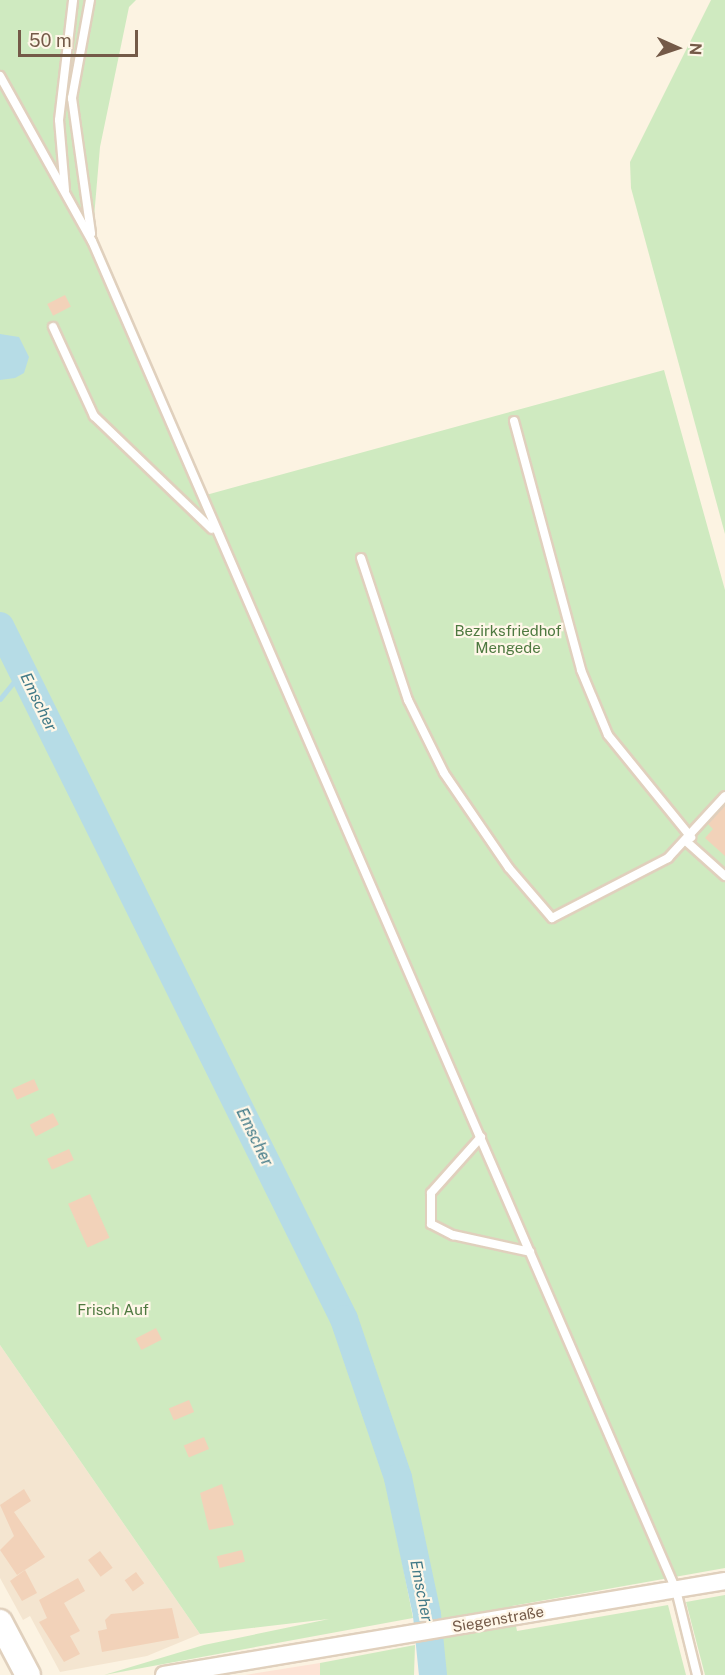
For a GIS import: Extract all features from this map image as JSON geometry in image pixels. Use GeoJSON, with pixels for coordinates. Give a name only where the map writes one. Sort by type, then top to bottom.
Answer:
{"type":"FeatureCollection","features":[{"type":"Feature","properties":{"kind":"main road"},"geometry":{"type":"LineString","coordinates":[[0,1622],[28,1675]]}},
{"type":"Feature","properties":{"kind":"street","name":"Siegenstraße"},"geometry":{"type":"LineString","coordinates":[[164,1675],[725,1581]]}},
{"type":"Feature","properties":{"kind":"lane"},"geometry":{"type":"LineString","coordinates":[[65,194],[59,120],[73,0]]}},
{"type":"Feature","properties":{"kind":"lane"},"geometry":{"type":"LineString","coordinates":[[90,0],[72,98],[92,241]]}},
{"type":"Feature","properties":{"kind":"lane"},"geometry":{"type":"LineString","coordinates":[[0,76],[92,241],[215,531],[481,1137],[676,1590],[697,1675]]}},
{"type":"Feature","properties":{"kind":"lane"},"geometry":{"type":"LineString","coordinates":[[53,327],[94,416],[215,531]]}},
{"type":"Feature","properties":{"kind":"lane"},"geometry":{"type":"LineString","coordinates":[[514,421],[581,670],[608,735],[689,839],[725,876]]}},
{"type":"Feature","properties":{"kind":"lane"},"geometry":{"type":"LineString","coordinates":[[361,558],[408,700],[444,773],[508,868],[552,918],[640,876],[689,839],[725,796]]}},
{"type":"Feature","properties":{"kind":"lane"},"geometry":{"type":"LineString","coordinates":[[481,1137],[431,1193],[427,1209],[431,1224],[453,1235],[530,1252]]}},
{"type":"Feature","properties":{"kind":"shaded area"},"geometry":{"type":"Polygon","coordinates":[[[0,1345],[200,1634],[147,1656],[60,1672],[30,1616],[23,1620],[0,1578],[0,1345]]]}},
{"type":"Feature","properties":{"kind":"shaded area"},"geometry":{"type":"Polygon","coordinates":[[[320,1663],[320,1675],[245,1675],[320,1663]]]}},
{"type":"Feature","properties":{"kind":"green space"},"geometry":{"type":"Polygon","coordinates":[[[0,0],[136,0],[129,7],[100,147],[92,241],[206,495],[664,370],[725,590],[725,1568],[512,1606],[517,1631],[668,1605],[686,1675],[433,1675],[427,1615],[398,1478],[370,1397],[413,1618],[104,1675],[204,1645],[329,1619],[200,1634],[0,1345],[0,0]]]}},
{"type":"Feature","properties":{"kind":"green space"},"geometry":{"type":"Polygon","coordinates":[[[711,0],[725,0],[725,534],[631,188],[630,162],[711,0]]]}},
{"type":"Feature","properties":{"kind":"green space"},"geometry":{"type":"Polygon","coordinates":[[[725,1595],[725,1675],[705,1675],[686,1602],[725,1595]]]}},
{"type":"Feature","properties":{"kind":"green space"},"geometry":{"type":"Polygon","coordinates":[[[415,1645],[414,1675],[320,1675],[320,1663],[415,1645]]]}},
{"type":"Feature","properties":{"kind":"water"},"geometry":{"type":"Polygon","coordinates":[[[0,334],[19,337],[29,357],[24,373],[15,378],[0,380],[0,334]]]}},
{"type":"Feature","properties":{"kind":"building"},"geometry":{"type":"Polygon","coordinates":[[[65,295],[71,307],[53,316],[47,304],[65,295]]]}},
{"type":"Feature","properties":{"kind":"building"},"geometry":{"type":"Polygon","coordinates":[[[725,805],[725,856],[705,838],[713,829],[708,824],[725,805]]]}},
{"type":"Feature","properties":{"kind":"building"},"geometry":{"type":"Polygon","coordinates":[[[34,1079],[39,1090],[17,1100],[12,1089],[34,1079]]]}},
{"type":"Feature","properties":{"kind":"building"},"geometry":{"type":"Polygon","coordinates":[[[53,1113],[59,1125],[36,1136],[30,1125],[53,1113]]]}},
{"type":"Feature","properties":{"kind":"building"},"geometry":{"type":"Polygon","coordinates":[[[69,1149],[74,1160],[52,1170],[47,1159],[69,1149]]]}},
{"type":"Feature","properties":{"kind":"building"},"geometry":{"type":"Polygon","coordinates":[[[90,1194],[110,1238],[88,1248],[68,1204],[90,1194]]]}},
{"type":"Feature","properties":{"kind":"building"},"geometry":{"type":"Polygon","coordinates":[[[156,1328],[162,1340],[141,1350],[136,1338],[156,1328]]]}},
{"type":"Feature","properties":{"kind":"building"},"geometry":{"type":"Polygon","coordinates":[[[189,1400],[194,1412],[174,1421],[169,1409],[189,1400]]]}},
{"type":"Feature","properties":{"kind":"building"},"geometry":{"type":"Polygon","coordinates":[[[204,1437],[209,1449],[189,1458],[184,1446],[204,1437]]]}},
{"type":"Feature","properties":{"kind":"building"},"geometry":{"type":"Polygon","coordinates":[[[222,1484],[234,1525],[209,1530],[200,1493],[222,1484]]]}},
{"type":"Feature","properties":{"kind":"building"},"geometry":{"type":"Polygon","coordinates":[[[24,1489],[31,1501],[14,1512],[45,1557],[17,1575],[0,1550],[14,1536],[0,1505],[24,1489]]]}},
{"type":"Feature","properties":{"kind":"building"},"geometry":{"type":"Polygon","coordinates":[[[242,1550],[245,1562],[220,1568],[217,1556],[242,1550]]]}},
{"type":"Feature","properties":{"kind":"building"},"geometry":{"type":"Polygon","coordinates":[[[100,1551],[113,1568],[101,1577],[88,1560],[100,1551]]]}},
{"type":"Feature","properties":{"kind":"building"},"geometry":{"type":"Polygon","coordinates":[[[25,1570],[37,1593],[22,1601],[10,1581],[25,1570]]]}},
{"type":"Feature","properties":{"kind":"building"},"geometry":{"type":"Polygon","coordinates":[[[136,1572],[144,1583],[133,1592],[125,1580],[136,1572]]]}},
{"type":"Feature","properties":{"kind":"building"},"geometry":{"type":"Polygon","coordinates":[[[78,1578],[85,1591],[64,1603],[80,1631],[70,1636],[80,1654],[64,1662],[39,1622],[47,1618],[39,1600],[78,1578]]]}},
{"type":"Feature","properties":{"kind":"building"},"geometry":{"type":"Polygon","coordinates":[[[172,1608],[179,1638],[102,1652],[98,1631],[107,1629],[105,1620],[111,1614],[172,1608]]]}},
{"type":"Feature","properties":{"kind":"waterway","name":"Emscher"},"geometry":{"type":"LineString","coordinates":[[0,626],[344,1319],[398,1478],[427,1615],[433,1675]]}},
{"type":"Feature","properties":{"kind":"waterway"},"geometry":{"type":"LineString","coordinates":[[0,699],[23,671]]}},
{"type":"Feature","properties":{"kind":"park label","name":"Bezirksfriedhof Mengede"},"geometry":{"type":"Point","coordinates":[508,638]}},
{"type":"Feature","properties":{"kind":"park label","name":"Frisch Auf"},"geometry":{"type":"Point","coordinates":[113,1310]}}]}
